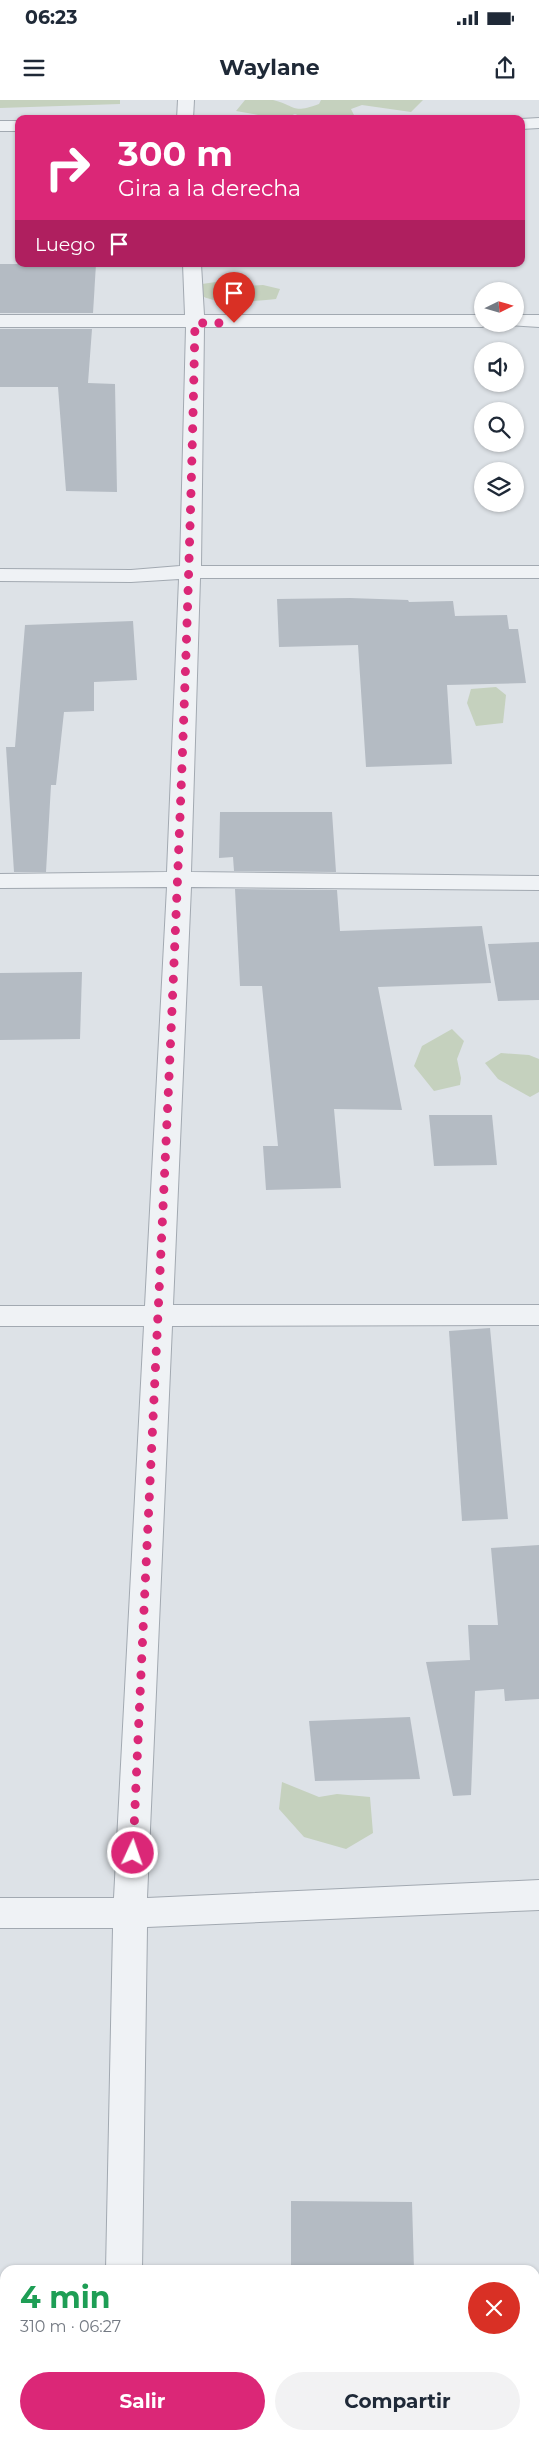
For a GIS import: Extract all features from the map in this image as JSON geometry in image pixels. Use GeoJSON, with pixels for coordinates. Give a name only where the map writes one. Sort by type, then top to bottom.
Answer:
{"type":"FeatureCollection","features":[{"type":"Feature","properties":{"kind":"street"},"geometry":{"type":"LineString","coordinates":[[185,115],[186,100]]}},
{"type":"Feature","properties":{"kind":"street"},"geometry":{"type":"LineString","coordinates":[[525,124],[539,124]]}},
{"type":"Feature","properties":{"kind":"street"},"geometry":{"type":"LineString","coordinates":[[0,126],[15,126]]}},
{"type":"Feature","properties":{"kind":"street"},"geometry":{"type":"LineString","coordinates":[[124,2265],[130,1913],[179,879],[190,572],[195,323],[192,267]]}},
{"type":"Feature","properties":{"kind":"street"},"geometry":{"type":"LineString","coordinates":[[0,321],[195,323],[474,321]]}},
{"type":"Feature","properties":{"kind":"street"},"geometry":{"type":"LineString","coordinates":[[524,321],[539,321]]}},
{"type":"Feature","properties":{"kind":"street"},"geometry":{"type":"LineString","coordinates":[[0,576],[131,576],[190,572],[539,572]]}},
{"type":"Feature","properties":{"kind":"street"},"geometry":{"type":"LineString","coordinates":[[0,881],[179,879],[539,883]]}},
{"type":"Feature","properties":{"kind":"street"},"geometry":{"type":"LineString","coordinates":[[0,1316],[539,1315]]}},
{"type":"Feature","properties":{"kind":"street"},"geometry":{"type":"LineString","coordinates":[[0,1913],[130,1913],[539,1895]]}},
{"type":"Feature","properties":{"kind":"green space"},"geometry":{"type":"Polygon","coordinates":[[[0,100],[120,100],[120,104],[0,108],[0,100]]]}},
{"type":"Feature","properties":{"kind":"green space"},"geometry":{"type":"Polygon","coordinates":[[[245,100],[273,100],[298,109],[319,104],[321,100],[423,100],[411,112],[362,105],[351,109],[354,115],[259,115],[236,111],[245,100]]]}},
{"type":"Feature","properties":{"kind":"green space"},"geometry":{"type":"Polygon","coordinates":[[[216,282],[228,287],[263,285],[280,289],[276,299],[247,301],[215,300],[199,294],[202,284],[216,282]]]}},
{"type":"Feature","properties":{"kind":"green space"},"geometry":{"type":"Polygon","coordinates":[[[496,687],[506,695],[503,723],[476,726],[467,703],[471,689],[496,687]]]}},
{"type":"Feature","properties":{"kind":"green space"},"geometry":{"type":"Polygon","coordinates":[[[452,1029],[464,1041],[457,1059],[461,1078],[460,1085],[434,1091],[414,1066],[422,1046],[452,1029]]]}},
{"type":"Feature","properties":{"kind":"green space"},"geometry":{"type":"Polygon","coordinates":[[[501,1053],[529,1055],[539,1059],[539,1092],[530,1097],[498,1079],[485,1063],[501,1053]]]}},
{"type":"Feature","properties":{"kind":"green space"},"geometry":{"type":"Polygon","coordinates":[[[282,1782],[319,1797],[337,1794],[370,1797],[373,1833],[346,1849],[304,1837],[279,1809],[282,1782]]]}},
{"type":"Feature","properties":{"kind":"building"},"geometry":{"type":"Polygon","coordinates":[[[0,264],[15,264],[15,267],[96,267],[93,313],[0,313],[0,264]]]}},
{"type":"Feature","properties":{"kind":"building"},"geometry":{"type":"Polygon","coordinates":[[[0,329],[92,329],[88,383],[115,384],[117,492],[66,491],[58,387],[0,387],[0,329]]]}},
{"type":"Feature","properties":{"kind":"building"},"geometry":{"type":"Polygon","coordinates":[[[350,598],[408,600],[409,602],[453,601],[455,616],[507,615],[509,629],[518,629],[526,683],[447,685],[452,764],[366,767],[358,645],[279,647],[277,599],[350,598]]]}},
{"type":"Feature","properties":{"kind":"building"},"geometry":{"type":"Polygon","coordinates":[[[133,621],[137,680],[94,682],[94,711],[64,712],[56,785],[51,785],[46,872],[14,872],[6,747],[15,747],[25,625],[133,621]]]}},
{"type":"Feature","properties":{"kind":"building"},"geometry":{"type":"Polygon","coordinates":[[[220,812],[332,812],[336,872],[234,871],[233,857],[219,858],[220,812]]]}},
{"type":"Feature","properties":{"kind":"building"},"geometry":{"type":"Polygon","coordinates":[[[235,889],[337,890],[340,931],[482,926],[491,983],[378,987],[402,1110],[334,1109],[341,1188],[266,1190],[263,1146],[278,1146],[262,986],[240,986],[235,889]]]}},
{"type":"Feature","properties":{"kind":"building"},"geometry":{"type":"Polygon","coordinates":[[[539,942],[539,1000],[498,1001],[488,944],[539,942]]]}},
{"type":"Feature","properties":{"kind":"building"},"geometry":{"type":"Polygon","coordinates":[[[82,972],[80,1039],[0,1040],[0,973],[82,972]]]}},
{"type":"Feature","properties":{"kind":"building"},"geometry":{"type":"Polygon","coordinates":[[[429,1115],[492,1115],[497,1165],[434,1166],[429,1115]]]}},
{"type":"Feature","properties":{"kind":"building"},"geometry":{"type":"Polygon","coordinates":[[[490,1328],[508,1519],[462,1521],[449,1331],[490,1328]]]}},
{"type":"Feature","properties":{"kind":"building"},"geometry":{"type":"Polygon","coordinates":[[[539,1545],[539,1699],[505,1701],[504,1689],[475,1691],[471,1795],[453,1796],[426,1662],[470,1660],[468,1625],[498,1625],[491,1548],[539,1545]]]}},
{"type":"Feature","properties":{"kind":"building"},"geometry":{"type":"Polygon","coordinates":[[[410,1717],[420,1779],[315,1781],[309,1721],[410,1717]]]}},
{"type":"Feature","properties":{"kind":"building"},"geometry":{"type":"Polygon","coordinates":[[[291,2201],[412,2202],[414,2265],[291,2265],[291,2201]]]}},
{"type":"Feature","properties":{"kind":"route"},"geometry":{"type":"LineString","coordinates":[[133,1853],[179,879],[190,572],[195,323],[234,323]]}}]}
